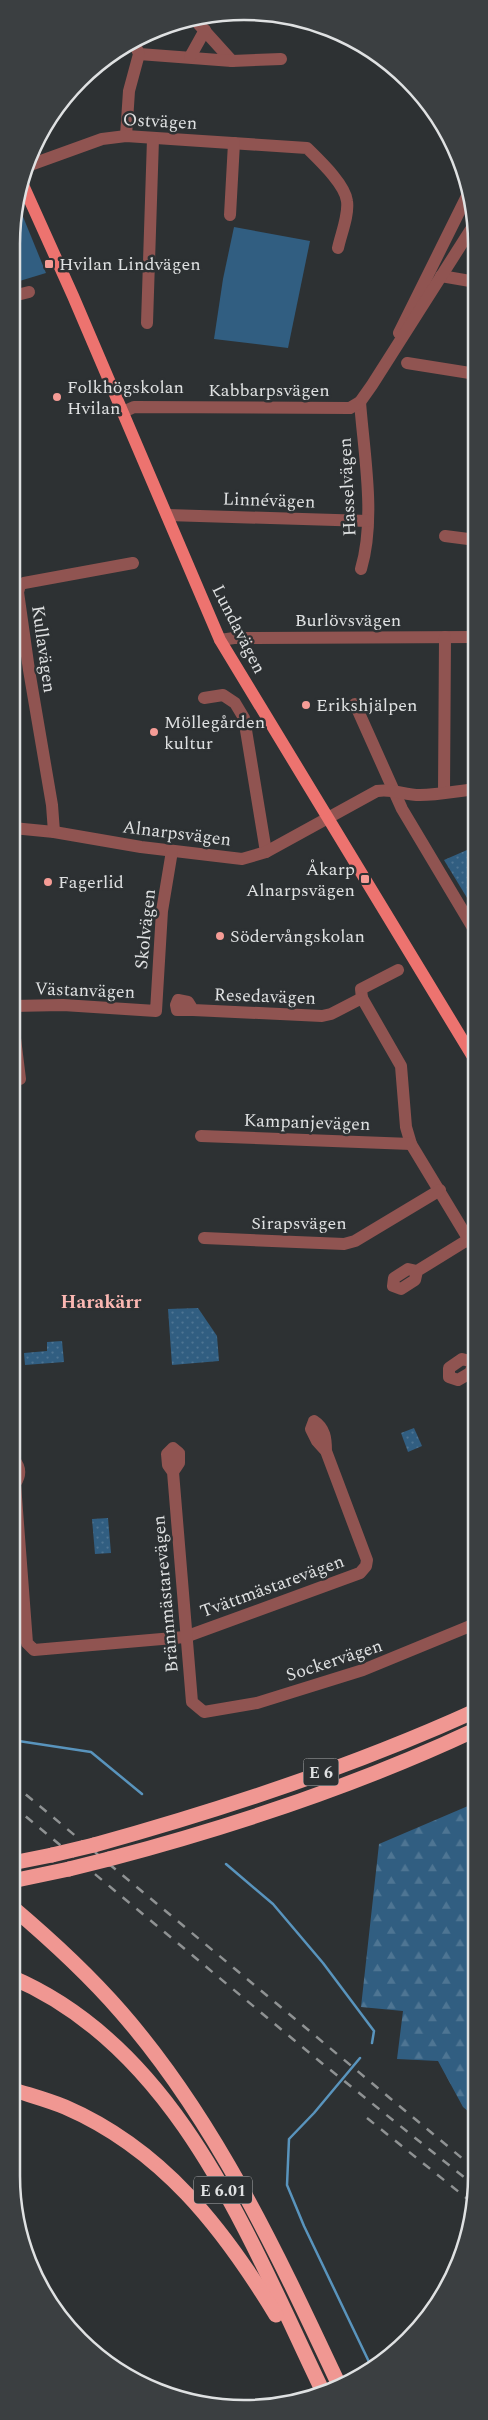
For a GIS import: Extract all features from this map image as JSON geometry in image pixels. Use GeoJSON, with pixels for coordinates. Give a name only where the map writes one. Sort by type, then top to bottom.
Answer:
{"type":"FeatureCollection","features":[{"type":"Feature","properties":{"kind":"highway","name":"E 6"},"geometry":{"type":"LineString","coordinates":[[20,1861],[94,1845],[234,1804],[322,1772],[468,1714]]}},
{"type":"Feature","properties":{"kind":"highway","name":"E 6"},"geometry":{"type":"LineString","coordinates":[[20,1880],[181,1840],[243,1821],[354,1781],[468,1733]]}},
{"type":"Feature","properties":{"kind":"highway","name":"E 6.01"},"geometry":{"type":"LineString","coordinates":[[20,1915],[83,1971],[121,2012],[159,2059],[200,2117],[258,2219],[337,2380]]}},
{"type":"Feature","properties":{"kind":"highway","name":"E 6.01"},"geometry":{"type":"LineString","coordinates":[[20,1982],[80,2016],[122,2051],[160,2095],[193,2139],[238,2219],[319,2387]]}},
{"type":"Feature","properties":{"kind":"highway"},"geometry":{"type":"LineString","coordinates":[[20,2092],[66,2107],[117,2134],[154,2161],[201,2208],[244,2262],[319,2387]]}},
{"type":"Feature","properties":{"kind":"main road","name":"Lundavägen"},"geometry":{"type":"LineString","coordinates":[[26,192],[123,412],[220,640],[468,1049]]}},
{"type":"Feature","properties":{"kind":"street"},"geometry":{"type":"LineString","coordinates":[[199,24],[232,61]]}},
{"type":"Feature","properties":{"kind":"street"},"geometry":{"type":"LineString","coordinates":[[190,58],[205,30]]}},
{"type":"Feature","properties":{"kind":"street"},"geometry":{"type":"LineString","coordinates":[[126,136],[129,91],[135,49],[190,58],[232,61],[281,59]]}},
{"type":"Feature","properties":{"kind":"street","name":"Ostvägen"},"geometry":{"type":"LineString","coordinates":[[35,163],[102,138],[126,136],[307,148],[323,164],[344,192],[348,202],[338,248]]}},
{"type":"Feature","properties":{"kind":"street"},"geometry":{"type":"LineString","coordinates":[[147,324],[153,138]]}},
{"type":"Feature","properties":{"kind":"street"},"geometry":{"type":"LineString","coordinates":[[230,215],[234,143]]}},
{"type":"Feature","properties":{"kind":"street"},"geometry":{"type":"LineString","coordinates":[[390,357],[403,321],[464,201]]}},
{"type":"Feature","properties":{"kind":"street"},"geometry":{"type":"LineString","coordinates":[[360,402],[468,233]]}},
{"type":"Feature","properties":{"kind":"street"},"geometry":{"type":"LineString","coordinates":[[441,276],[468,281]]}},
{"type":"Feature","properties":{"kind":"street"},"geometry":{"type":"LineString","coordinates":[[20,294],[29,292]]}},
{"type":"Feature","properties":{"kind":"street"},"geometry":{"type":"LineString","coordinates":[[407,363],[468,373]]}},
{"type":"Feature","properties":{"kind":"street","name":"Kabbarpsvägen"},"geometry":{"type":"LineString","coordinates":[[123,412],[134,407],[350,408],[360,402]]}},
{"type":"Feature","properties":{"kind":"street","name":"Hasselvägen"},"geometry":{"type":"LineString","coordinates":[[360,402],[368,522],[367,548],[361,569]]}},
{"type":"Feature","properties":{"kind":"street","name":"Linnévägen"},"geometry":{"type":"LineString","coordinates":[[167,515],[368,522]]}},
{"type":"Feature","properties":{"kind":"street"},"geometry":{"type":"LineString","coordinates":[[445,536],[468,539]]}},
{"type":"Feature","properties":{"kind":"street","name":"Kullavägen"},"geometry":{"type":"LineString","coordinates":[[20,585],[133,563]]}},
{"type":"Feature","properties":{"kind":"street","name":"Kullavägen"},"geometry":{"type":"LineString","coordinates":[[20,606],[52,805],[54,832]]}},
{"type":"Feature","properties":{"kind":"street"},"geometry":{"type":"LineString","coordinates":[[444,792],[445,637]]}},
{"type":"Feature","properties":{"kind":"street","name":"Burlövsvägen"},"geometry":{"type":"LineString","coordinates":[[220,640],[234,638],[468,637]]}},
{"type":"Feature","properties":{"kind":"street"},"geometry":{"type":"LineString","coordinates":[[204,698],[222,695],[235,703],[244,718],[266,852]]}},
{"type":"Feature","properties":{"kind":"street"},"geometry":{"type":"LineString","coordinates":[[355,704],[402,809],[468,920]]}},
{"type":"Feature","properties":{"kind":"street"},"geometry":{"type":"LineString","coordinates":[[392,789],[407,794],[468,790]]}},
{"type":"Feature","properties":{"kind":"street","name":"Alnarpsvägen"},"geometry":{"type":"LineString","coordinates":[[20,829],[54,832],[172,852],[242,859],[266,852],[377,791],[392,789]]}},
{"type":"Feature","properties":{"kind":"street","name":"Skolvägen"},"geometry":{"type":"LineString","coordinates":[[156,1010],[159,948],[172,852]]}},
{"type":"Feature","properties":{"kind":"street","name":"Resedavägen"},"geometry":{"type":"LineString","coordinates":[[193,1010],[322,1016],[331,1014],[362,998],[361,989],[398,970]]}},
{"type":"Feature","properties":{"kind":"street"},"geometry":{"type":"LineString","coordinates":[[362,998],[401,1066],[406,1127],[411,1144],[468,1238]]}},
{"type":"Feature","properties":{"kind":"street","name":"Västanvägen"},"geometry":{"type":"LineString","coordinates":[[20,1006],[63,1005],[156,1010]]}},
{"type":"Feature","properties":{"kind":"street","name":"Kampanjevägen"},"geometry":{"type":"LineString","coordinates":[[201,1136],[411,1144]]}},
{"type":"Feature","properties":{"kind":"street","name":"Sirapsvägen"},"geometry":{"type":"LineString","coordinates":[[204,1238],[344,1244],[355,1241],[440,1190]]}},
{"type":"Feature","properties":{"kind":"street"},"geometry":{"type":"LineString","coordinates":[[417,1271],[468,1247]]}},
{"type":"Feature","properties":{"kind":"street","name":"Tvättmästarevägen"},"geometry":{"type":"LineString","coordinates":[[186,1637],[364,1570],[367,1560],[326,1452]]}},
{"type":"Feature","properties":{"kind":"street","name":"Brännmästarevägen"},"geometry":{"type":"LineString","coordinates":[[173,1472],[192,1702],[200,1710]]}},
{"type":"Feature","properties":{"kind":"street"},"geometry":{"type":"LineString","coordinates":[[20,1562],[27,1642],[34,1650],[186,1637]]}},
{"type":"Feature","properties":{"kind":"street","name":"Sockervägen"},"geometry":{"type":"LineString","coordinates":[[200,1710],[219,1711],[257,1703],[314,1686],[363,1670],[468,1627]]}},
{"type":"Feature","properties":{"kind":"green space"},"geometry":{"type":"Polygon","coordinates":[[[22,214],[46,273],[20,281],[20,229],[22,214]]]}},
{"type":"Feature","properties":{"kind":"green space"},"geometry":{"type":"Polygon","coordinates":[[[234,227],[310,241],[288,348],[214,339],[223,279],[234,227]]]}},
{"type":"Feature","properties":{"kind":"green space"},"geometry":{"type":"Polygon","coordinates":[[[468,850],[468,899],[444,860],[468,850]]]}},
{"type":"Feature","properties":{"kind":"green space"},"geometry":{"type":"Polygon","coordinates":[[[198,1308],[217,1336],[219,1361],[172,1365],[168,1309],[198,1308]]]}},
{"type":"Feature","properties":{"kind":"green space"},"geometry":{"type":"Polygon","coordinates":[[[62,1341],[64,1362],[25,1365],[24,1353],[47,1351],[47,1342],[62,1341]]]}},
{"type":"Feature","properties":{"kind":"green space"},"geometry":{"type":"Polygon","coordinates":[[[414,1428],[422,1446],[408,1452],[401,1433],[414,1428]]]}},
{"type":"Feature","properties":{"kind":"green space"},"geometry":{"type":"Polygon","coordinates":[[[108,1518],[111,1553],[95,1554],[92,1519],[108,1518]]]}},
{"type":"Feature","properties":{"kind":"green space"},"geometry":{"type":"Polygon","coordinates":[[[468,1806],[468,2111],[463,2107],[438,2061],[397,2059],[403,2011],[361,2007],[379,1844],[468,1806]]]}},
{"type":"Feature","properties":{"kind":"waterway"},"geometry":{"type":"LineString","coordinates":[[20,1741],[91,1752],[142,1794]]}},
{"type":"Feature","properties":{"kind":"waterway"},"geometry":{"type":"LineString","coordinates":[[226,1864],[273,1904],[323,1963],[374,2031],[372,2043]]}},
{"type":"Feature","properties":{"kind":"waterway"},"geometry":{"type":"LineString","coordinates":[[360,2058],[314,2113],[289,2139],[287,2185],[304,2226],[369,2361]]}},
{"type":"Feature","properties":{"kind":"railway"},"geometry":{"type":"LineString","coordinates":[[20,1790],[468,2163]]}},
{"type":"Feature","properties":{"kind":"railway"},"geometry":{"type":"LineString","coordinates":[[20,1812],[318,2060],[468,2180]]}},
{"type":"Feature","properties":{"kind":"railway"},"geometry":{"type":"LineString","coordinates":[[367,2118],[467,2198]]}},
{"type":"Feature","properties":{"kind":"place","name":"Hvilan Lindvägen"},"geometry":{"type":"Point","coordinates":[49,264]}},
{"type":"Feature","properties":{"kind":"place","name":"Folkhögskolan Hvilan"},"geometry":{"type":"Point","coordinates":[57,397]}},
{"type":"Feature","properties":{"kind":"place","name":"Erikshjälpen"},"geometry":{"type":"Point","coordinates":[306,705]}},
{"type":"Feature","properties":{"kind":"place","name":"Möllegården kultur"},"geometry":{"type":"Point","coordinates":[154,732]}},
{"type":"Feature","properties":{"kind":"place","name":"Åkarp Alnarpsvägen"},"geometry":{"type":"Point","coordinates":[365,879]}},
{"type":"Feature","properties":{"kind":"place","name":"Fagerlid"},"geometry":{"type":"Point","coordinates":[48,882]}},
{"type":"Feature","properties":{"kind":"place","name":"Södervångskolan"},"geometry":{"type":"Point","coordinates":[220,936]}},
{"type":"Feature","properties":{"kind":"district","name":"Harakärr"},"geometry":{"type":"Point","coordinates":[101,1301]}}]}
